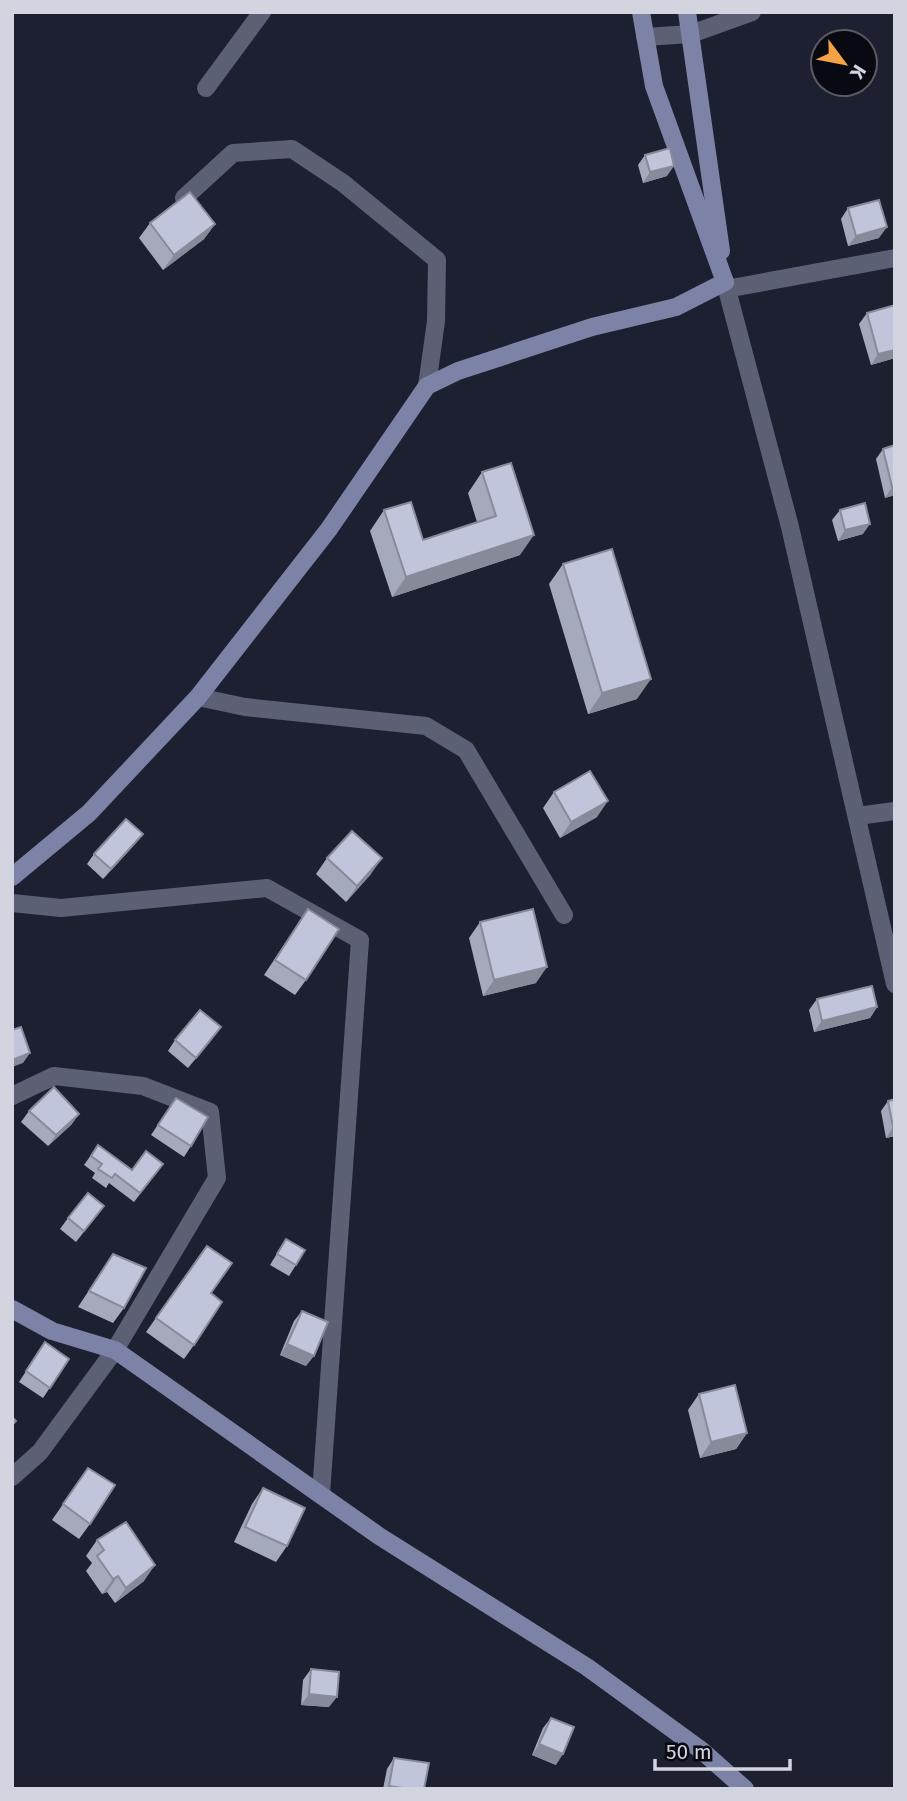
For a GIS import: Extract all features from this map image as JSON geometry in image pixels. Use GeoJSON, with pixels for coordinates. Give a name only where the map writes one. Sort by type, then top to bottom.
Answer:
{"type":"FeatureCollection","features":[{"type":"Feature","properties":{"kind":"street"},"geometry":{"type":"LineString","coordinates":[[206,88],[262,12]]}},
{"type":"Feature","properties":{"kind":"street"},"geometry":{"type":"LineString","coordinates":[[641,12],[654,86],[725,286],[790,527],[895,984]]}},
{"type":"Feature","properties":{"kind":"street"},"geometry":{"type":"LineString","coordinates":[[687,12],[725,286]]}},
{"type":"Feature","properties":{"kind":"street"},"geometry":{"type":"LineString","coordinates":[[645,37],[691,34],[752,12]]}},
{"type":"Feature","properties":{"kind":"street"},"geometry":{"type":"LineString","coordinates":[[12,877],[89,813],[198,697],[329,528],[427,386],[436,321],[437,260],[342,183],[292,149],[233,153],[184,198]]}},
{"type":"Feature","properties":{"kind":"street"},"geometry":{"type":"LineString","coordinates":[[427,386],[458,371],[592,327],[676,307],[725,286],[895,258]]}},
{"type":"Feature","properties":{"kind":"street"},"geometry":{"type":"LineString","coordinates":[[198,697],[245,707],[426,726],[466,750],[564,915]]}},
{"type":"Feature","properties":{"kind":"street"},"geometry":{"type":"LineString","coordinates":[[857,816],[895,811]]}},
{"type":"Feature","properties":{"kind":"street"},"geometry":{"type":"LineString","coordinates":[[12,903],[61,908],[267,888],[360,940],[321,1494]]}},
{"type":"Feature","properties":{"kind":"street"},"geometry":{"type":"LineString","coordinates":[[12,1096],[54,1076],[143,1086],[210,1112],[217,1178],[115,1350],[40,1452],[12,1477]]}},
{"type":"Feature","properties":{"kind":"street"},"geometry":{"type":"LineString","coordinates":[[12,1309],[52,1331],[115,1350],[379,1536],[587,1667],[701,1750],[745,1789]]}},
{"type":"Feature","properties":{"kind":"building"},"geometry":{"type":"Polygon","coordinates":[[[670,148],[674,166],[650,172],[645,155],[670,148]]]}},
{"type":"Feature","properties":{"kind":"building"},"geometry":{"type":"Polygon","coordinates":[[[190,192],[215,224],[174,255],[150,223],[190,192]]]}},
{"type":"Feature","properties":{"kind":"building"},"geometry":{"type":"Polygon","coordinates":[[[879,200],[887,227],[856,236],[848,208],[879,200]]]}},
{"type":"Feature","properties":{"kind":"building"},"geometry":{"type":"Polygon","coordinates":[[[895,305],[895,350],[878,354],[867,313],[895,305]]]}},
{"type":"Feature","properties":{"kind":"building"},"geometry":{"type":"Polygon","coordinates":[[[895,445],[895,486],[892,487],[883,449],[895,445]]]}},
{"type":"Feature","properties":{"kind":"building"},"geometry":{"type":"Polygon","coordinates":[[[511,463],[534,535],[406,577],[384,510],[411,502],[423,540],[496,516],[482,472],[511,463]]]}},
{"type":"Feature","properties":{"kind":"building"},"geometry":{"type":"Polygon","coordinates":[[[865,503],[870,524],[845,530],[840,510],[865,503]]]}},
{"type":"Feature","properties":{"kind":"building"},"geometry":{"type":"Polygon","coordinates":[[[612,549],[651,679],[602,693],[563,564],[612,549]]]}},
{"type":"Feature","properties":{"kind":"building"},"geometry":{"type":"Polygon","coordinates":[[[590,771],[608,801],[571,822],[554,792],[590,771]]]}},
{"type":"Feature","properties":{"kind":"building"},"geometry":{"type":"Polygon","coordinates":[[[126,819],[143,834],[111,869],[94,854],[126,819]]]}},
{"type":"Feature","properties":{"kind":"building"},"geometry":{"type":"Polygon","coordinates":[[[352,831],[382,858],[357,886],[327,858],[352,831]]]}},
{"type":"Feature","properties":{"kind":"building"},"geometry":{"type":"Polygon","coordinates":[[[308,909],[339,929],[306,980],[275,960],[308,909]]]}},
{"type":"Feature","properties":{"kind":"building"},"geometry":{"type":"Polygon","coordinates":[[[533,909],[547,967],[494,980],[480,922],[533,909]]]}},
{"type":"Feature","properties":{"kind":"building"},"geometry":{"type":"Polygon","coordinates":[[[872,986],[877,1007],[822,1021],[817,999],[872,986]]]}},
{"type":"Feature","properties":{"kind":"building"},"geometry":{"type":"Polygon","coordinates":[[[200,1010],[221,1027],[196,1058],[175,1040],[200,1010]]]}},
{"type":"Feature","properties":{"kind":"building"},"geometry":{"type":"Polygon","coordinates":[[[21,1027],[30,1053],[12,1060],[12,1030],[21,1027]]]}},
{"type":"Feature","properties":{"kind":"building"},"geometry":{"type":"Polygon","coordinates":[[[54,1087],[79,1114],[56,1135],[29,1111],[54,1087]]]}},
{"type":"Feature","properties":{"kind":"building"},"geometry":{"type":"Polygon","coordinates":[[[176,1098],[208,1117],[191,1146],[158,1125],[176,1098]]]}},
{"type":"Feature","properties":{"kind":"building"},"geometry":{"type":"Polygon","coordinates":[[[895,1099],[895,1127],[893,1127],[888,1101],[895,1099]]]}},
{"type":"Feature","properties":{"kind":"building"},"geometry":{"type":"Polygon","coordinates":[[[98,1145],[132,1170],[146,1151],[163,1164],[140,1193],[115,1174],[112,1178],[98,1169],[102,1164],[91,1156],[98,1145]]]}},
{"type":"Feature","properties":{"kind":"building"},"geometry":{"type":"Polygon","coordinates":[[[88,1193],[104,1206],[84,1231],[68,1218],[88,1193]]]}},
{"type":"Feature","properties":{"kind":"building"},"geometry":{"type":"Polygon","coordinates":[[[286,1239],[305,1250],[296,1265],[277,1254],[286,1239]]]}},
{"type":"Feature","properties":{"kind":"building"},"geometry":{"type":"Polygon","coordinates":[[[207,1246],[232,1263],[211,1293],[222,1302],[194,1345],[156,1318],[207,1246]]]}},
{"type":"Feature","properties":{"kind":"building"},"geometry":{"type":"Polygon","coordinates":[[[113,1254],[146,1268],[124,1308],[89,1291],[113,1254]]]}},
{"type":"Feature","properties":{"kind":"building"},"geometry":{"type":"Polygon","coordinates":[[[302,1311],[328,1322],[314,1356],[287,1344],[302,1311]]]}},
{"type":"Feature","properties":{"kind":"building"},"geometry":{"type":"Polygon","coordinates":[[[45,1342],[69,1359],[50,1388],[26,1371],[45,1342]]]}},
{"type":"Feature","properties":{"kind":"building"},"geometry":{"type":"Polygon","coordinates":[[[735,1385],[747,1433],[711,1442],[699,1394],[735,1385]]]}},
{"type":"Feature","properties":{"kind":"building"},"geometry":{"type":"Polygon","coordinates":[[[88,1468],[115,1485],[90,1524],[63,1504],[88,1468]]]}},
{"type":"Feature","properties":{"kind":"building"},"geometry":{"type":"Polygon","coordinates":[[[263,1488],[305,1508],[287,1546],[245,1527],[263,1488]]]}},
{"type":"Feature","properties":{"kind":"building"},"geometry":{"type":"Polygon","coordinates":[[[126,1522],[155,1565],[126,1588],[118,1576],[113,1579],[97,1556],[104,1550],[97,1540],[126,1522]]]}},
{"type":"Feature","properties":{"kind":"building"},"geometry":{"type":"Polygon","coordinates":[[[311,1669],[339,1672],[337,1697],[309,1694],[311,1669]]]}},
{"type":"Feature","properties":{"kind":"building"},"geometry":{"type":"Polygon","coordinates":[[[551,1718],[574,1727],[563,1754],[539,1744],[551,1718]]]}},
{"type":"Feature","properties":{"kind":"building"},"geometry":{"type":"Polygon","coordinates":[[[394,1758],[429,1763],[424,1789],[389,1786],[394,1758]]]}}]}
